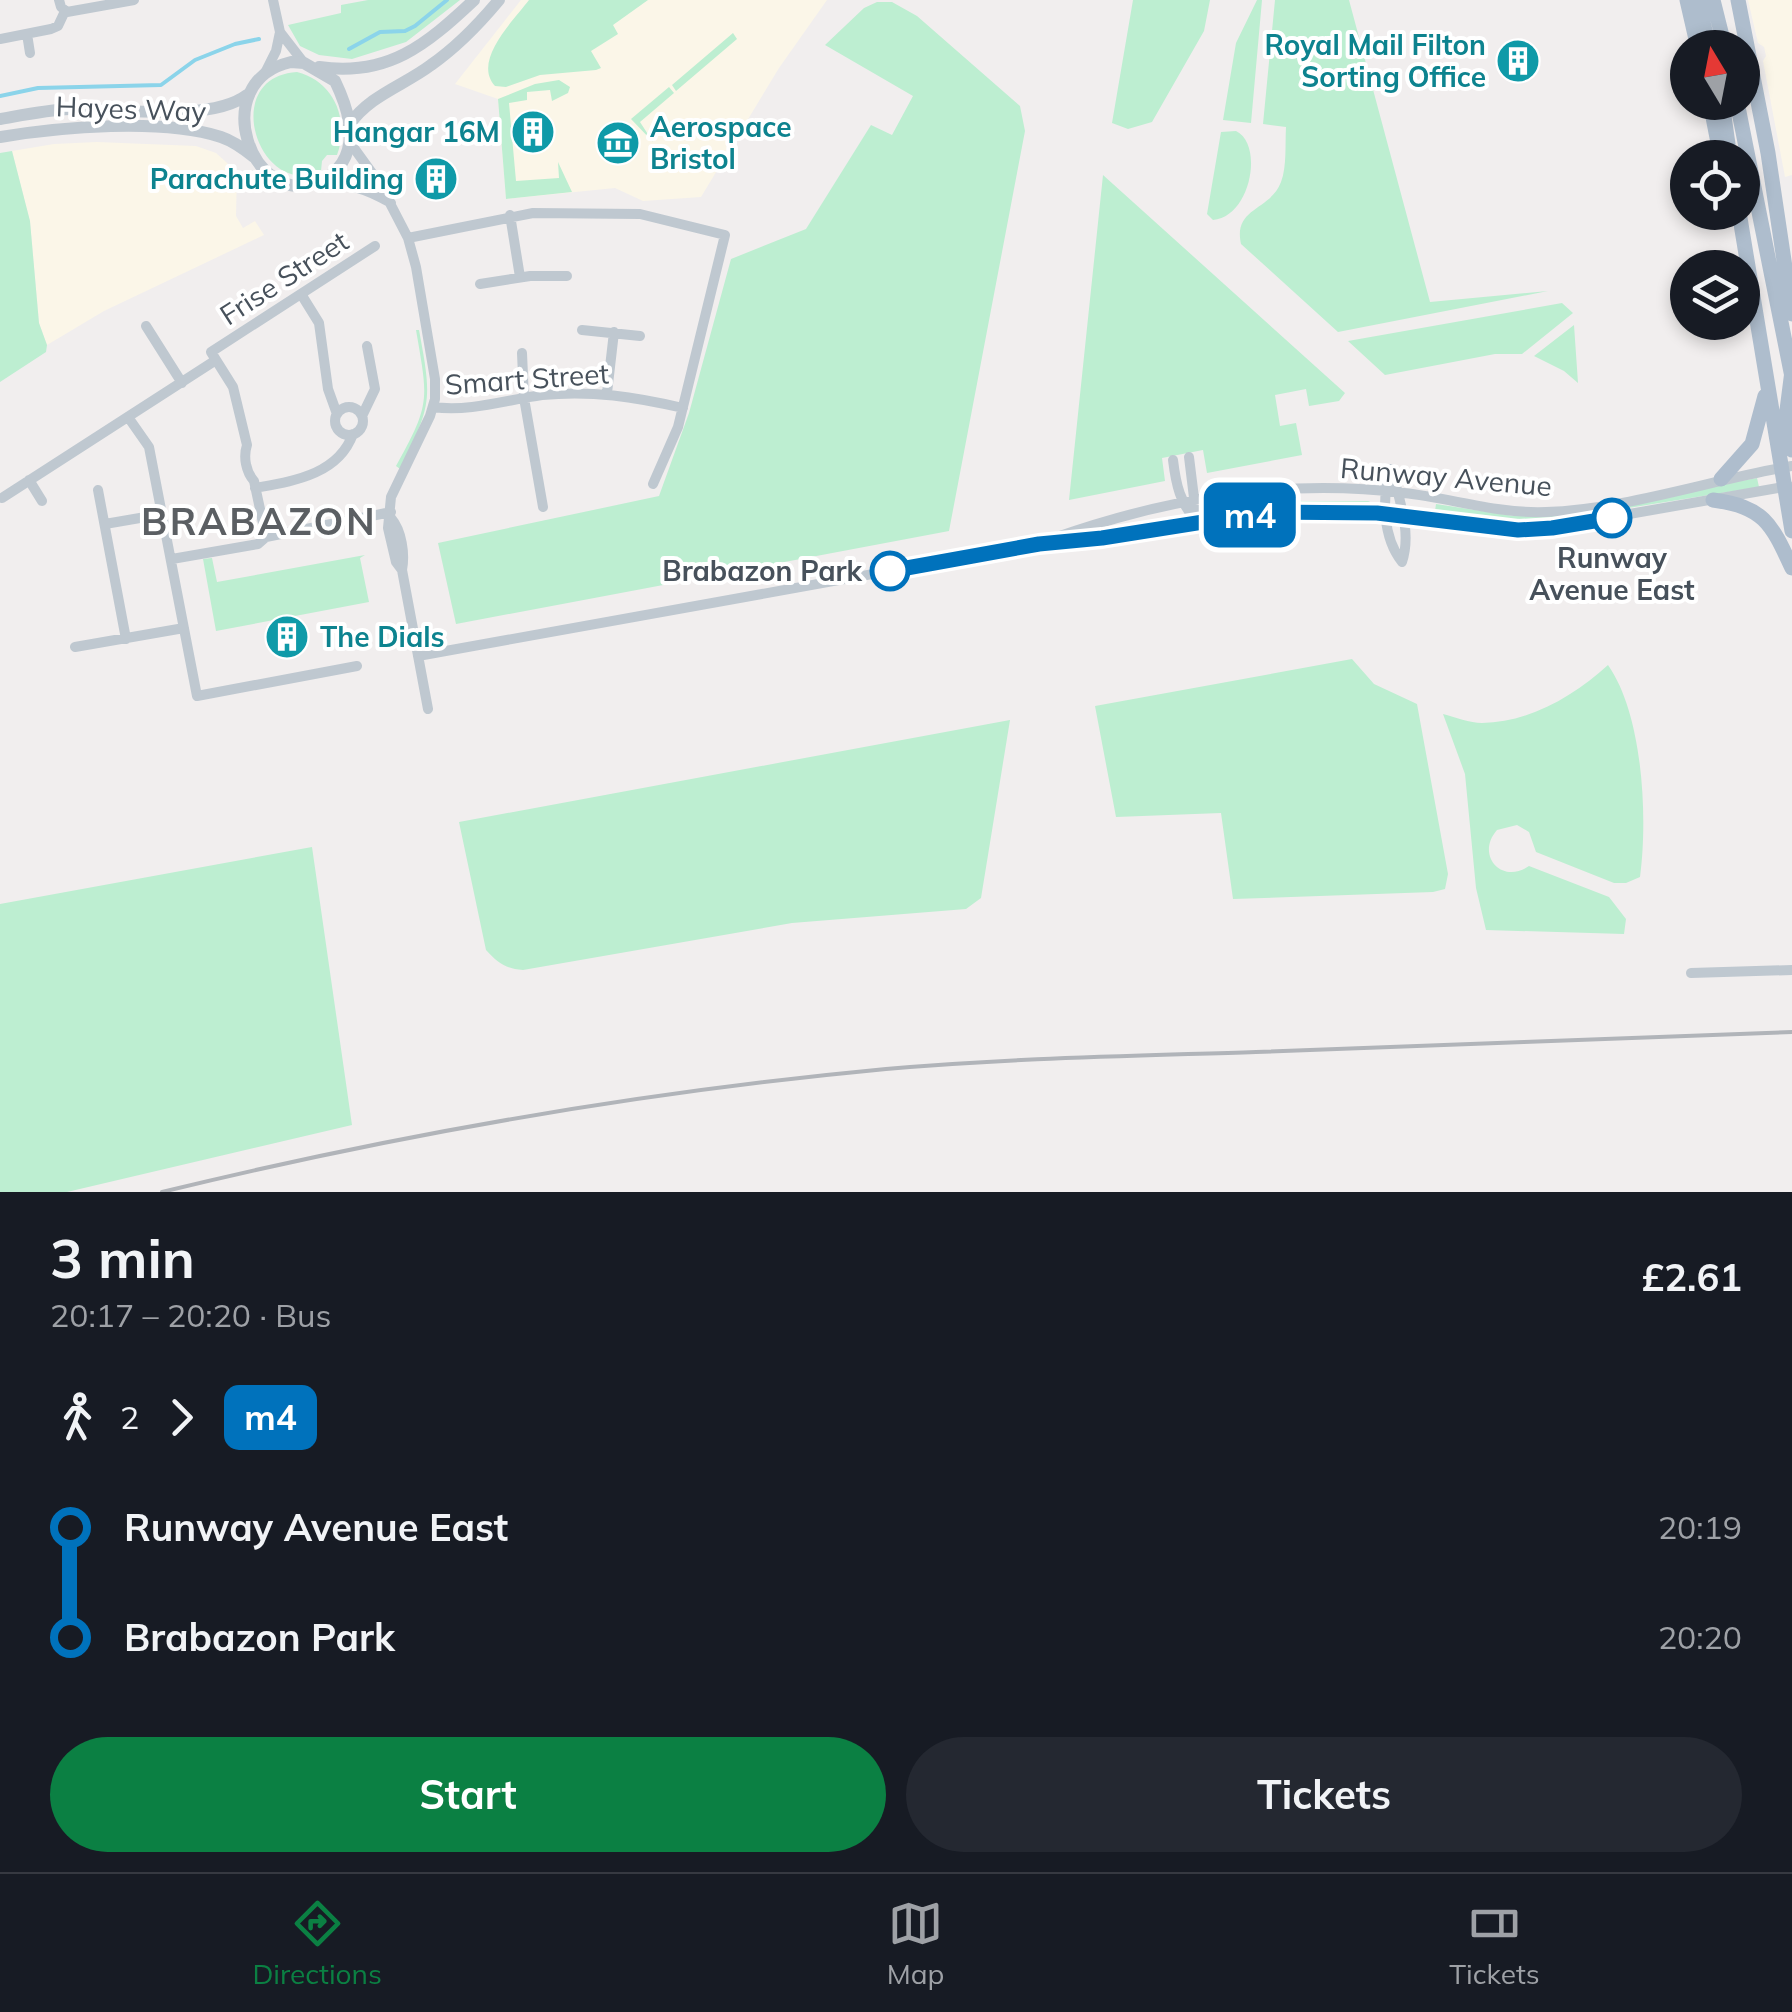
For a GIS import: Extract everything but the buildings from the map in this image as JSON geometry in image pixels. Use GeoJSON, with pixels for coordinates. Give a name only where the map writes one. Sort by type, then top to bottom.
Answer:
{"type":"FeatureCollection","features":[{"type":"Feature","properties":{"kind":"main road"},"geometry":{"type":"LineString","coordinates":[[1687,0],[1694,30]]}},
{"type":"Feature","properties":{"kind":"main road"},"geometry":{"type":"LineString","coordinates":[[1698,0],[1705,30]]}},
{"type":"Feature","properties":{"kind":"main road"},"geometry":{"type":"LineString","coordinates":[[1714,0],[1721,30]]}},
{"type":"Feature","properties":{"kind":"main road"},"geometry":{"type":"LineString","coordinates":[[1738,0],[1768,154],[1792,314]]}},
{"type":"Feature","properties":{"kind":"main road"},"geometry":{"type":"LineString","coordinates":[[1741,120],[1792,374],[1787,410],[1792,450]]}},
{"type":"Feature","properties":{"kind":"main road"},"geometry":{"type":"LineString","coordinates":[[1759,340],[1767,388],[1788,468],[1792,531]]}},
{"type":"Feature","properties":{"kind":"main road"},"geometry":{"type":"LineString","coordinates":[[1721,479],[1752,444],[1767,388]]}},
{"type":"Feature","properties":{"kind":"main road"},"geometry":{"type":"LineString","coordinates":[[1713,500],[1744,506],[1766,519],[1792,568]]}},
{"type":"Feature","properties":{"kind":"street"},"geometry":{"type":"LineString","coordinates":[[0,39],[58,26],[62,6],[134,0]]}},
{"type":"Feature","properties":{"kind":"street"},"geometry":{"type":"LineString","coordinates":[[273,0],[280,32],[276,51],[248,95],[244,125],[254,157],[264,170],[286,184],[346,183],[362,187],[392,204]]}},
{"type":"Feature","properties":{"kind":"street"},"geometry":{"type":"LineString","coordinates":[[266,71],[291,62],[353,70],[396,60],[422,45],[474,0]]}},
{"type":"Feature","properties":{"kind":"street"},"geometry":{"type":"LineString","coordinates":[[349,125],[370,101],[429,67],[456,46],[499,0]]}},
{"type":"Feature","properties":{"kind":"street"},"geometry":{"type":"LineString","coordinates":[[280,32],[308,65],[334,81],[349,125],[350,144],[336,170],[314,184]]}},
{"type":"Feature","properties":{"kind":"street"},"geometry":{"type":"LineString","coordinates":[[26,34],[30,53]]}},
{"type":"Feature","properties":{"kind":"street","name":"Hayes Way"},"geometry":{"type":"LineString","coordinates":[[0,119],[66,110],[195,111],[225,108],[248,95]]}},
{"type":"Feature","properties":{"kind":"street","name":"Hayes Way"},"geometry":{"type":"LineString","coordinates":[[0,137],[112,128],[191,130],[224,138],[254,157]]}},
{"type":"Feature","properties":{"kind":"street"},"geometry":{"type":"LineString","coordinates":[[350,144],[392,204],[408,238],[433,368],[433,408],[396,486],[391,515],[398,526],[402,570],[428,709]]}},
{"type":"Feature","properties":{"kind":"street"},"geometry":{"type":"LineString","coordinates":[[408,238],[510,216],[630,213],[725,235],[683,408],[654,484]]}},
{"type":"Feature","properties":{"kind":"street"},"geometry":{"type":"LineString","coordinates":[[510,216],[520,277]]}},
{"type":"Feature","properties":{"kind":"street","name":"Frise Street"},"geometry":{"type":"LineString","coordinates":[[2,498],[182,383],[216,360],[210,352],[375,246]]}},
{"type":"Feature","properties":{"kind":"street"},"geometry":{"type":"LineString","coordinates":[[480,284],[520,277],[567,276]]}},
{"type":"Feature","properties":{"kind":"street"},"geometry":{"type":"LineString","coordinates":[[300,294],[319,323],[328,389],[337,414],[335,423],[340,431],[353,434]]}},
{"type":"Feature","properties":{"kind":"street"},"geometry":{"type":"LineString","coordinates":[[146,326],[182,383]]}},
{"type":"Feature","properties":{"kind":"street"},"geometry":{"type":"LineString","coordinates":[[582,330],[640,336]]}},
{"type":"Feature","properties":{"kind":"street"},"geometry":{"type":"LineString","coordinates":[[607,393],[614,332]]}},
{"type":"Feature","properties":{"kind":"street"},"geometry":{"type":"LineString","coordinates":[[255,488],[309,476],[329,466],[344,452],[353,434],[362,427],[362,416],[374,389],[368,346]]}},
{"type":"Feature","properties":{"kind":"street"},"geometry":{"type":"LineString","coordinates":[[522,353],[524,398],[544,507]]}},
{"type":"Feature","properties":{"kind":"street"},"geometry":{"type":"LineString","coordinates":[[216,360],[236,394],[248,475],[255,488],[266,536]]}},
{"type":"Feature","properties":{"kind":"street","name":"Smart Street"},"geometry":{"type":"LineString","coordinates":[[433,408],[453,410],[524,398],[607,393],[683,408]]}},
{"type":"Feature","properties":{"kind":"street"},"geometry":{"type":"LineString","coordinates":[[337,414],[352,407],[362,416]]}},
{"type":"Feature","properties":{"kind":"street"},"geometry":{"type":"LineString","coordinates":[[128,416],[149,447],[197,696],[357,666]]}},
{"type":"Feature","properties":{"kind":"street"},"geometry":{"type":"LineString","coordinates":[[1190,458],[1197,522]]}},
{"type":"Feature","properties":{"kind":"street"},"geometry":{"type":"LineString","coordinates":[[1172,460],[1175,486],[1197,522]]}},
{"type":"Feature","properties":{"kind":"street","name":"Runway Avenue"},"geometry":{"type":"LineString","coordinates":[[1039,544],[1096,524],[1196,498],[1296,488],[1391,492],[1542,512],[1600,505],[1788,468]]}},
{"type":"Feature","properties":{"kind":"street"},"geometry":{"type":"LineString","coordinates":[[29,480],[42,502]]}},
{"type":"Feature","properties":{"kind":"street","name":"Runway Avenue"},"geometry":{"type":"LineString","coordinates":[[418,656],[1039,544],[1197,522],[1298,511],[1403,515],[1538,530],[1788,486]]}},
{"type":"Feature","properties":{"kind":"street"},"geometry":{"type":"LineString","coordinates":[[98,490],[126,638]]}},
{"type":"Feature","properties":{"kind":"street"},"geometry":{"type":"LineString","coordinates":[[1391,492],[1403,515],[1407,546],[1402,562],[1392,549],[1386,514],[1391,492]]}},
{"type":"Feature","properties":{"kind":"street"},"geometry":{"type":"LineString","coordinates":[[104,524],[163,514]]}},
{"type":"Feature","properties":{"kind":"street"},"geometry":{"type":"LineString","coordinates":[[172,560],[258,544],[266,536],[391,515]]}},
{"type":"Feature","properties":{"kind":"street"},"geometry":{"type":"LineString","coordinates":[[75,647],[184,628]]}},
{"type":"Feature","properties":{"kind":"street"},"geometry":{"type":"LineString","coordinates":[[1692,974],[1792,970]]}},
{"type":"Feature","properties":{"kind":"shaded area","name":"Aerospace Bristol"},"geometry":{"type":"Polygon","coordinates":[[[521,0],[827,0],[779,68],[701,197],[643,201],[615,188],[506,199],[498,99],[455,84],[521,0]]]}},
{"type":"Feature","properties":{"kind":"shaded area"},"geometry":{"type":"Polygon","coordinates":[[[1748,0],[1792,0],[1792,175],[1785,177],[1763,61],[1766,56],[1760,44],[1760,30],[1755,30],[1748,0]]]}},
{"type":"Feature","properties":{"kind":"shaded area"},"geometry":{"type":"Polygon","coordinates":[[[97,142],[196,146],[216,153],[237,172],[236,216],[243,228],[255,221],[264,235],[104,311],[47,345],[39,323],[30,222],[12,151],[97,142]]]}},
{"type":"Feature","properties":{"kind":"green space"},"geometry":{"type":"Polygon","coordinates":[[[368,0],[460,0],[406,42],[352,59],[319,55],[300,46],[288,25],[341,13],[341,5],[368,0]]]}},
{"type":"Feature","properties":{"kind":"green space"},"geometry":{"type":"Polygon","coordinates":[[[529,0],[648,0],[613,25],[618,34],[591,51],[601,68],[540,75],[506,87],[495,86],[489,76],[491,53],[529,0]]]}},
{"type":"Feature","properties":{"kind":"green space"},"geometry":{"type":"Polygon","coordinates":[[[1133,0],[1210,0],[1204,31],[1152,122],[1128,129],[1112,123],[1133,0]]]}},
{"type":"Feature","properties":{"kind":"green space"},"geometry":{"type":"Polygon","coordinates":[[[1257,0],[1262,0],[1251,123],[1223,120],[1236,43],[1257,0]]]}},
{"type":"Feature","properties":{"kind":"green space"},"geometry":{"type":"Polygon","coordinates":[[[1275,0],[1349,0],[1430,302],[1548,291],[1338,332],[1241,244],[1242,223],[1276,191],[1284,169],[1286,127],[1263,124],[1275,0]]]}},
{"type":"Feature","properties":{"kind":"green space"},"geometry":{"type":"Polygon","coordinates":[[[877,2],[892,2],[917,16],[1020,106],[1025,131],[949,531],[456,624],[438,543],[659,496],[689,413],[731,259],[806,229],[871,125],[892,135],[913,96],[825,45],[864,8],[877,2]]]}},
{"type":"Feature","properties":{"kind":"green space"},"geometry":{"type":"Polygon","coordinates":[[[733,33],[737,39],[676,91],[672,85],[733,33]]]}},
{"type":"Feature","properties":{"kind":"green space"},"geometry":{"type":"Polygon","coordinates":[[[297,72],[321,84],[329,93],[340,116],[341,129],[337,155],[327,155],[321,171],[299,176],[280,169],[265,154],[256,135],[254,113],[259,94],[273,79],[297,72]]]}},
{"type":"Feature","properties":{"kind":"green space"},"geometry":{"type":"Polygon","coordinates":[[[559,80],[570,87],[568,93],[552,101],[550,90],[527,92],[527,100],[509,103],[516,181],[559,178],[558,162],[572,192],[506,199],[498,99],[535,84],[559,80]]]}},
{"type":"Feature","properties":{"kind":"green space"},"geometry":{"type":"Polygon","coordinates":[[[669,87],[674,93],[640,122],[653,142],[631,119],[669,87]]]}},
{"type":"Feature","properties":{"kind":"green space"},"geometry":{"type":"Polygon","coordinates":[[[1236,131],[1245,138],[1250,150],[1249,179],[1237,207],[1213,220],[1207,214],[1221,132],[1236,131]]]}},
{"type":"Feature","properties":{"kind":"green space"},"geometry":{"type":"Polygon","coordinates":[[[12,151],[30,221],[39,323],[47,345],[46,352],[0,382],[0,153],[12,151]]]}},
{"type":"Feature","properties":{"kind":"green space"},"geometry":{"type":"Polygon","coordinates":[[[1103,175],[1345,393],[1339,401],[1309,406],[1306,389],[1275,395],[1280,426],[1296,423],[1302,455],[1207,473],[1203,450],[1162,458],[1165,481],[1069,500],[1103,175]]]}},
{"type":"Feature","properties":{"kind":"green space"},"geometry":{"type":"Polygon","coordinates":[[[1562,303],[1573,313],[1522,354],[1495,354],[1385,375],[1348,341],[1562,303]]]}},
{"type":"Feature","properties":{"kind":"green space"},"geometry":{"type":"Polygon","coordinates":[[[1574,325],[1578,383],[1534,356],[1574,325]]]}},
{"type":"Feature","properties":{"kind":"green space"},"geometry":{"type":"Polygon","coordinates":[[[416,330],[426,372],[426,401],[424,415],[400,469],[396,466],[416,428],[424,401],[416,330]]]}},
{"type":"Feature","properties":{"kind":"green space"},"geometry":{"type":"Polygon","coordinates":[[[1757,478],[1759,487],[1541,522],[1505,522],[1435,511],[1436,504],[1514,516],[1575,512],[1757,478]]]}},
{"type":"Feature","properties":{"kind":"green space"},"geometry":{"type":"Polygon","coordinates":[[[1269,496],[1302,501],[1368,501],[1377,505],[1341,509],[1268,500],[1206,509],[1203,505],[1269,496]]]}},
{"type":"Feature","properties":{"kind":"green space"},"geometry":{"type":"Polygon","coordinates":[[[365,555],[360,558],[369,602],[216,631],[203,559],[212,558],[217,582],[365,555]]]}},
{"type":"Feature","properties":{"kind":"green space"},"geometry":{"type":"Polygon","coordinates":[[[1352,659],[1374,684],[1417,704],[1448,874],[1445,889],[1233,899],[1221,813],[1116,817],[1095,706],[1352,659]]]}},
{"type":"Feature","properties":{"kind":"green space"},"geometry":{"type":"Polygon","coordinates":[[[1608,665],[1620,686],[1636,738],[1643,797],[1640,877],[1614,883],[1536,852],[1529,832],[1517,825],[1497,830],[1489,849],[1490,857],[1501,870],[1519,871],[1529,866],[1609,897],[1626,919],[1624,934],[1486,930],[1476,888],[1465,774],[1443,714],[1482,723],[1517,718],[1566,697],[1608,665]]]}},
{"type":"Feature","properties":{"kind":"green space"},"geometry":{"type":"Polygon","coordinates":[[[1010,720],[981,898],[966,909],[792,923],[523,970],[503,964],[486,950],[459,822],[1010,720]]]}},
{"type":"Feature","properties":{"kind":"green space"},"geometry":{"type":"Polygon","coordinates":[[[312,847],[352,1125],[67,1192],[0,1192],[0,904],[312,847]]]}},
{"type":"Feature","properties":{"kind":"waterway"},"geometry":{"type":"LineString","coordinates":[[349,49],[380,32],[405,31],[447,0]]}},
{"type":"Feature","properties":{"kind":"waterway"},"geometry":{"type":"LineString","coordinates":[[0,96],[38,88],[161,85],[195,60],[259,39]]}},
{"type":"Feature","properties":{"kind":"railway"},"geometry":{"type":"LineString","coordinates":[[162,1192],[522,1117],[703,1090],[886,1069],[1071,1058],[1792,1032]]}},
{"type":"Feature","properties":{"kind":"bus line","name":"m4"},"geometry":{"type":"LineString","coordinates":[[890,571],[1039,544],[1266,512],[1377,513],[1518,530],[1612,518]]}},
{"type":"Feature","properties":{"kind":"place","name":"Royal Mail Filton Sorting Office"},"geometry":{"type":"Point","coordinates":[1518,61]}},
{"type":"Feature","properties":{"kind":"place","name":"Hangar 16M"},"geometry":{"type":"Point","coordinates":[533,132]}},
{"type":"Feature","properties":{"kind":"place","name":"Aerospace Bristol"},"geometry":{"type":"Point","coordinates":[618,143]}},
{"type":"Feature","properties":{"kind":"place","name":"Parachute Building"},"geometry":{"type":"Point","coordinates":[436,179]}},
{"type":"Feature","properties":{"kind":"place","name":"Runway Avenue East"},"geometry":{"type":"Point","coordinates":[1612,518]}},
{"type":"Feature","properties":{"kind":"place","name":"Brabazon Park"},"geometry":{"type":"Point","coordinates":[890,571]}},
{"type":"Feature","properties":{"kind":"place","name":"The Dials"},"geometry":{"type":"Point","coordinates":[287,637]}},
{"type":"Feature","properties":{"kind":"district","name":"BRABAZON"},"geometry":{"type":"Point","coordinates":[259,522]}}]}
